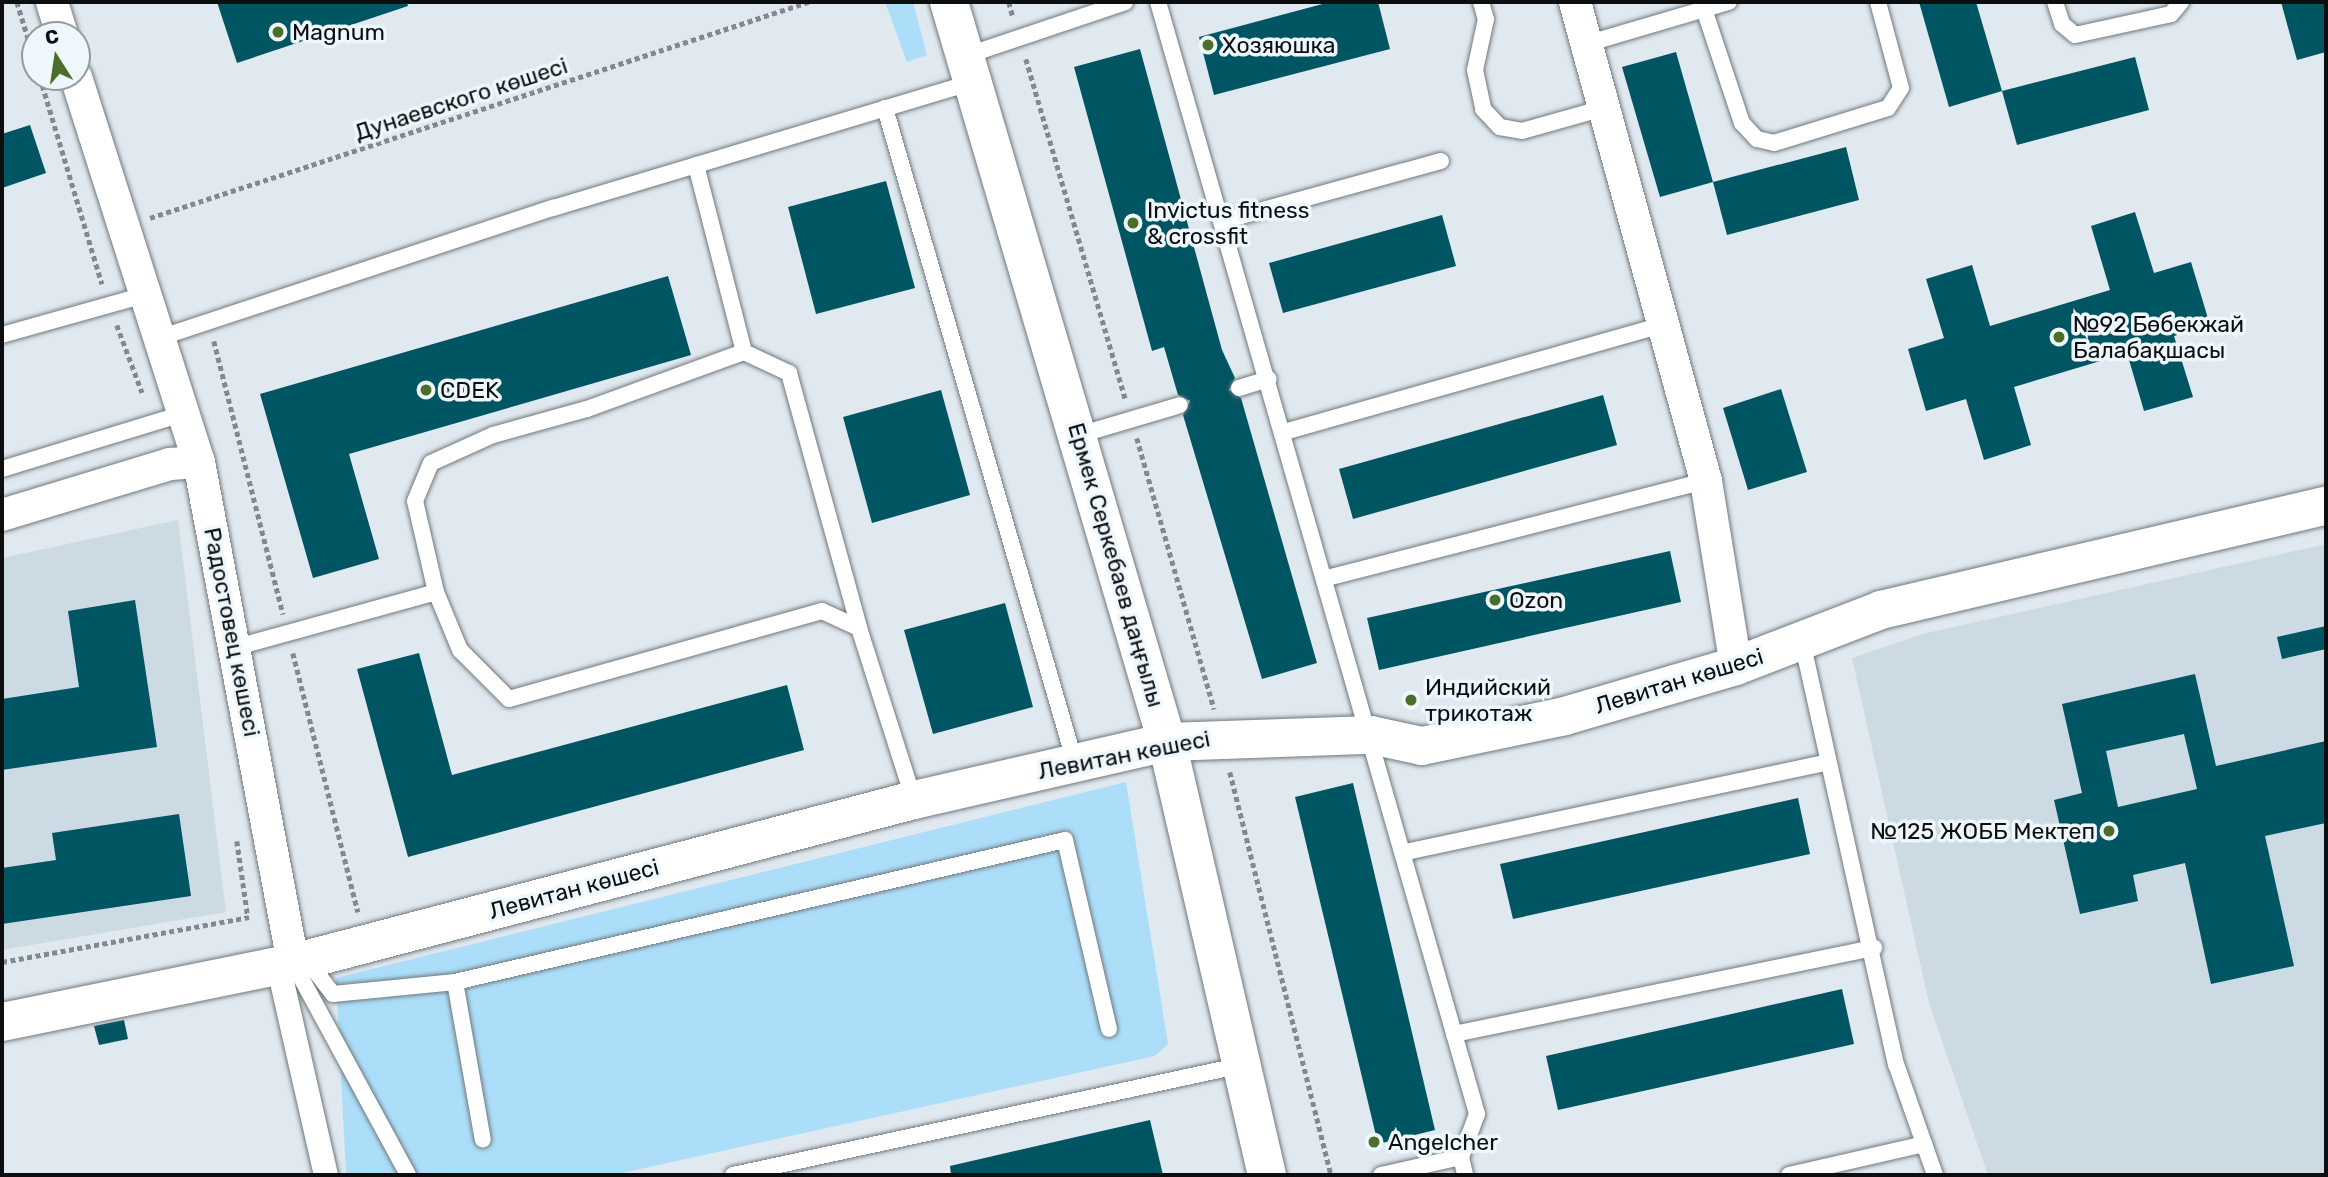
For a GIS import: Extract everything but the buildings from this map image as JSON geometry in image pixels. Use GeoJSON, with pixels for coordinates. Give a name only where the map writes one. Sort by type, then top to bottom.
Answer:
{"type":"FeatureCollection","features":[{"type":"Feature","properties":{"kind":"street"},"geometry":{"type":"LineString","coordinates":[[52,2],[58,21]]}},
{"type":"Feature","properties":{"kind":"street","name":"Ермек Серкебаев даңғылы"},"geometry":{"type":"LineString","coordinates":[[949,2],[1079,435],[1167,742],[1267,1175]]}},
{"type":"Feature","properties":{"kind":"street"},"geometry":{"type":"LineString","coordinates":[[1575,2],[1661,325],[1706,481],[1736,666]]}},
{"type":"Feature","properties":{"kind":"street","name":"Радостовец көшесі"},"geometry":{"type":"LineString","coordinates":[[81,91],[162,337],[199,462],[237,647],[293,965],[326,1175]]}},
{"type":"Feature","properties":{"kind":"street"},"geometry":{"type":"LineString","coordinates":[[2,515],[170,464],[199,462]]}},
{"type":"Feature","properties":{"kind":"street","name":"Левитан көшесі"},"geometry":{"type":"LineString","coordinates":[[2,1022],[293,965],[914,800],[1167,742],[1371,736],[1422,747],[1565,716],[1736,666],[1881,610],[2326,506]]}},
{"type":"Feature","properties":{"kind":"lane"},"geometry":{"type":"LineString","coordinates":[[162,337],[696,164],[885,108],[969,69],[1020,38],[1125,2]]}},
{"type":"Feature","properties":{"kind":"lane"},"geometry":{"type":"LineString","coordinates":[[1158,2],[1406,852],[1477,1114],[1461,1157],[1465,1175]]}},
{"type":"Feature","properties":{"kind":"lane"},"geometry":{"type":"LineString","coordinates":[[1481,2],[1486,19],[1475,70],[1483,109],[1500,127],[1522,131],[1604,108]]}},
{"type":"Feature","properties":{"kind":"lane"},"geometry":{"type":"LineString","coordinates":[[1586,44],[1729,2]]}},
{"type":"Feature","properties":{"kind":"lane"},"geometry":{"type":"LineString","coordinates":[[1704,9],[1742,123],[1757,139],[1774,143],[1888,108],[1901,88],[1878,2]]}},
{"type":"Feature","properties":{"kind":"lane"},"geometry":{"type":"LineString","coordinates":[[2055,2],[2062,24],[2075,35],[2171,14],[2181,2]]}},
{"type":"Feature","properties":{"kind":"lane"},"geometry":{"type":"LineString","coordinates":[[885,108],[1075,763]]}},
{"type":"Feature","properties":{"kind":"lane"},"geometry":{"type":"LineString","coordinates":[[1223,221],[1441,161]]}},
{"type":"Feature","properties":{"kind":"lane"},"geometry":{"type":"LineString","coordinates":[[696,164],[744,352]]}},
{"type":"Feature","properties":{"kind":"lane"},"geometry":{"type":"LineString","coordinates":[[2,335],[107,301],[148,294]]}},
{"type":"Feature","properties":{"kind":"lane"},"geometry":{"type":"LineString","coordinates":[[1284,432],[1661,325]]}},
{"type":"Feature","properties":{"kind":"lane"},"geometry":{"type":"LineString","coordinates":[[859,628],[822,611],[509,699],[460,650],[436,592],[415,501],[431,463],[493,435],[587,410],[744,352],[789,373],[859,628],[914,800]]}},
{"type":"Feature","properties":{"kind":"lane"},"geometry":{"type":"LineString","coordinates":[[1239,388],[1269,379]]}},
{"type":"Feature","properties":{"kind":"lane"},"geometry":{"type":"LineString","coordinates":[[1079,435],[1180,405]]}},
{"type":"Feature","properties":{"kind":"lane"},"geometry":{"type":"LineString","coordinates":[[2,469],[152,419],[185,413]]}},
{"type":"Feature","properties":{"kind":"lane"},"geometry":{"type":"LineString","coordinates":[[1327,578],[1706,481]]}},
{"type":"Feature","properties":{"kind":"lane"},"geometry":{"type":"LineString","coordinates":[[237,647],[436,592]]}},
{"type":"Feature","properties":{"kind":"lane"},"geometry":{"type":"LineString","coordinates":[[1802,641],[1826,763],[1874,948],[1896,1064],[1935,1175]]}},
{"type":"Feature","properties":{"kind":"lane"},"geometry":{"type":"LineString","coordinates":[[1406,852],[1826,763]]}},
{"type":"Feature","properties":{"kind":"lane"},"geometry":{"type":"LineString","coordinates":[[293,965],[332,994],[455,982],[1065,840],[1109,1029]]}},
{"type":"Feature","properties":{"kind":"lane"},"geometry":{"type":"LineString","coordinates":[[1454,1034],[1874,948]]}},
{"type":"Feature","properties":{"kind":"lane","name":"Радостовец көшесі"},"geometry":{"type":"LineString","coordinates":[[293,965],[408,1175]]}},
{"type":"Feature","properties":{"kind":"lane"},"geometry":{"type":"LineString","coordinates":[[455,982],[483,1140]]}},
{"type":"Feature","properties":{"kind":"lane"},"geometry":{"type":"LineString","coordinates":[[733,1175],[1242,1065]]}},
{"type":"Feature","properties":{"kind":"lane"},"geometry":{"type":"LineString","coordinates":[[1789,1175],[1924,1144]]}},
{"type":"Feature","properties":{"kind":"lane"},"geometry":{"type":"LineString","coordinates":[[1381,1175],[1461,1157]]}},
{"type":"Feature","properties":{"kind":"path"},"geometry":{"type":"LineString","coordinates":[[17,2],[23,21]]}},
{"type":"Feature","properties":{"kind":"path","name":"Дунаевского көшесі"},"geometry":{"type":"LineString","coordinates":[[124,226],[808,2]]}},
{"type":"Feature","properties":{"kind":"path"},"geometry":{"type":"LineString","coordinates":[[1020,38],[1215,713]]}},
{"type":"Feature","properties":{"kind":"path"},"geometry":{"type":"LineString","coordinates":[[44,91],[107,301],[152,419]]}},
{"type":"Feature","properties":{"kind":"path"},"geometry":{"type":"LineString","coordinates":[[1233,783],[1331,1175]]}},
{"type":"Feature","properties":{"kind":"path"},"geometry":{"type":"LineString","coordinates":[[2,962],[283,908]]}},
{"type":"Feature","properties":{"kind":"shaded area"},"geometry":{"type":"Polygon","coordinates":[[[885,2],[913,2],[927,55],[907,62],[885,2]]]}},
{"type":"Feature","properties":{"kind":"shaded area"},"geometry":{"type":"Polygon","coordinates":[[[178,520],[226,912],[2,950],[2,558],[178,520]]]}},
{"type":"Feature","properties":{"kind":"shaded area","name":"№125 ЖОББ Мектеп"},"geometry":{"type":"Polygon","coordinates":[[[2326,544],[2326,1175],[1988,1175],[1929,1003],[1852,658],[1926,633],[2326,544]]]}},
{"type":"Feature","properties":{"kind":"shaded area"},"geometry":{"type":"Polygon","coordinates":[[[1126,782],[1168,1044],[1155,1056],[613,1175],[346,1175],[336,978],[1126,782]]]}},
{"type":"Feature","properties":{"kind":"place","name":"Magnum"},"geometry":{"type":"Point","coordinates":[278,32]}},
{"type":"Feature","properties":{"kind":"place","name":"Хозяюшка"},"geometry":{"type":"Point","coordinates":[1208,45]}},
{"type":"Feature","properties":{"kind":"place","name":"Invictus fitness & crossfit"},"geometry":{"type":"Point","coordinates":[1133,223]}},
{"type":"Feature","properties":{"kind":"place","name":"№92 Бөбекжай Балабақшасы"},"geometry":{"type":"Point","coordinates":[2059,337]}},
{"type":"Feature","properties":{"kind":"place","name":"CDEK"},"geometry":{"type":"Point","coordinates":[426,390]}},
{"type":"Feature","properties":{"kind":"place","name":"Ozon"},"geometry":{"type":"Point","coordinates":[1495,600]}},
{"type":"Feature","properties":{"kind":"place","name":"Индийский трикотаж"},"geometry":{"type":"Point","coordinates":[1411,700]}},
{"type":"Feature","properties":{"kind":"place","name":"№125 ЖОББ Мектеп"},"geometry":{"type":"Point","coordinates":[2109,831]}},
{"type":"Feature","properties":{"kind":"place","name":"Angelcher"},"geometry":{"type":"Point","coordinates":[1374,1142]}}]}
